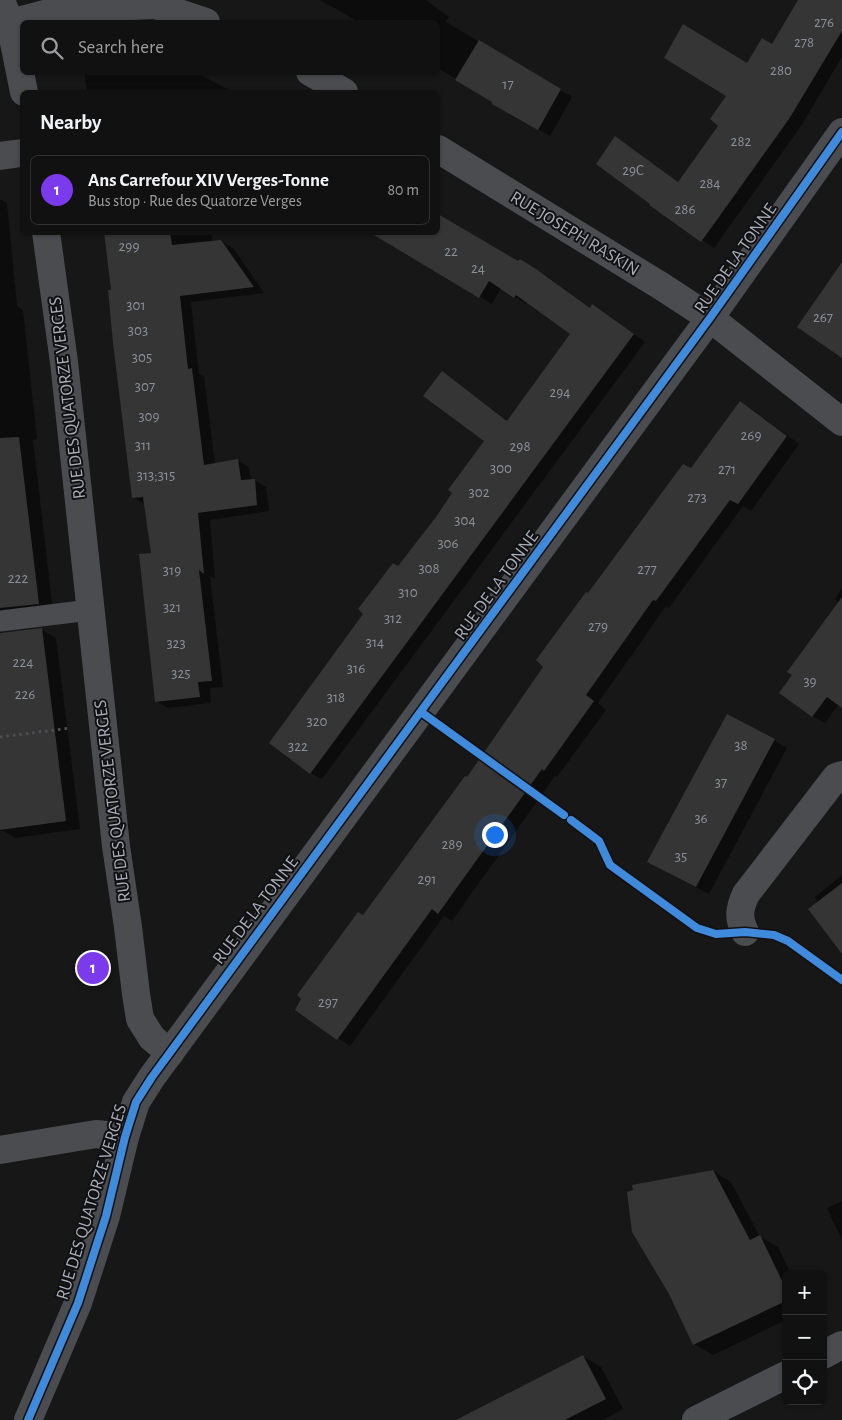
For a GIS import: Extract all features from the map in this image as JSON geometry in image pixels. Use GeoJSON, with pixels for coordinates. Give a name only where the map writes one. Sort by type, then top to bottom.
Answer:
{"type":"FeatureCollection","features":[{"type":"Feature","properties":{"kind":"street"},"geometry":{"type":"LineString","coordinates":[[20,74],[6,12],[155,5],[200,20]]}},
{"type":"Feature","properties":{"kind":"street"},"geometry":{"type":"LineString","coordinates":[[20,75],[24,90]]}},
{"type":"Feature","properties":{"kind":"street"},"geometry":{"type":"LineString","coordinates":[[315,75],[341,90]]}},
{"type":"Feature","properties":{"kind":"street","name":"RUE DE LA TONNE"},"geometry":{"type":"LineString","coordinates":[[170,1053],[210,996],[710,318],[842,132]]}},
{"type":"Feature","properties":{"kind":"street","name":"RUE JOSEPH RASKIN"},"geometry":{"type":"LineString","coordinates":[[440,150],[710,318],[842,422]]}},
{"type":"Feature","properties":{"kind":"street"},"geometry":{"type":"LineString","coordinates":[[0,156],[20,153]]}},
{"type":"Feature","properties":{"kind":"street","name":"RUE DES QUATORZE VERGES"},"geometry":{"type":"LineString","coordinates":[[28,1420],[78,1303],[93,1260],[136,1102],[170,1053],[152,1038],[140,1019],[116,846],[64,362],[46,235]]}},
{"type":"Feature","properties":{"kind":"street"},"geometry":{"type":"LineString","coordinates":[[745,932],[740,921],[740,908],[746,894],[836,777],[842,775]]}},
{"type":"Feature","properties":{"kind":"street"},"geometry":{"type":"LineString","coordinates":[[0,1150],[96,1134],[125,1137]]}},
{"type":"Feature","properties":{"kind":"street"},"geometry":{"type":"LineString","coordinates":[[827,1354],[842,1345]]}},
{"type":"Feature","properties":{"kind":"street"},"geometry":{"type":"LineString","coordinates":[[696,1420],[782,1378]]}},
{"type":"Feature","properties":{"kind":"lane"},"geometry":{"type":"LineString","coordinates":[[0,622],[90,610]]}},
{"type":"Feature","properties":{"kind":"path"},"geometry":{"type":"LineString","coordinates":[[0,737],[103,725]]}},
{"type":"Feature","properties":{"kind":"path"},"geometry":{"type":"LineString","coordinates":[[556,809],[578,825]]}},
{"type":"Feature","properties":{"kind":"building"},"geometry":{"type":"Polygon","coordinates":[[[798,0],[842,0],[842,31],[789,119],[701,242],[596,164],[615,136],[678,182],[718,126],[710,119],[726,96],[664,58],[683,24],[747,63],[762,38],[772,44],[798,0]]]}},
{"type":"Feature","properties":{"kind":"building"},"geometry":{"type":"Polygon","coordinates":[[[479,40],[561,89],[538,130],[455,80],[479,40]]]}},
{"type":"Feature","properties":{"kind":"building"},"geometry":{"type":"Polygon","coordinates":[[[440,215],[518,261],[520,259],[590,308],[592,304],[634,334],[310,774],[269,743],[363,614],[358,609],[393,563],[398,566],[436,517],[452,493],[448,490],[484,441],[423,396],[442,371],[507,421],[570,334],[516,295],[514,298],[489,281],[479,298],[374,235],[440,235],[440,215]]]}},
{"type":"Feature","properties":{"kind":"building"},"geometry":{"type":"Polygon","coordinates":[[[104,235],[170,235],[172,245],[221,240],[254,287],[180,296],[188,369],[192,368],[204,465],[238,459],[241,480],[255,479],[257,505],[198,513],[204,574],[199,570],[212,681],[198,682],[200,697],[155,702],[139,554],[151,553],[143,497],[132,498],[113,343],[108,290],[111,290],[104,235]]]}},
{"type":"Feature","properties":{"kind":"building"},"geometry":{"type":"Polygon","coordinates":[[[842,262],[842,358],[797,327],[842,262]]]}},
{"type":"Feature","properties":{"kind":"building"},"geometry":{"type":"Polygon","coordinates":[[[740,401],[787,436],[738,504],[730,500],[656,601],[653,600],[586,695],[594,701],[544,771],[542,769],[438,914],[432,909],[337,1040],[295,1010],[301,999],[297,995],[358,912],[363,915],[465,776],[467,777],[543,667],[536,660],[586,592],[588,593],[683,464],[691,468],[740,401]]]}},
{"type":"Feature","properties":{"kind":"building"},"geometry":{"type":"Polygon","coordinates":[[[19,437],[39,604],[0,608],[0,438],[19,437]]]}},
{"type":"Feature","properties":{"kind":"building"},"geometry":{"type":"Polygon","coordinates":[[[842,597],[842,708],[827,697],[812,717],[779,693],[792,675],[787,672],[842,597]]]}},
{"type":"Feature","properties":{"kind":"building"},"geometry":{"type":"Polygon","coordinates":[[[42,628],[66,821],[0,830],[0,633],[42,628]]]}},
{"type":"Feature","properties":{"kind":"building"},"geometry":{"type":"Polygon","coordinates":[[[727,714],[775,739],[696,887],[647,862],[727,714]]]}},
{"type":"Feature","properties":{"kind":"building"},"geometry":{"type":"Polygon","coordinates":[[[842,883],[842,954],[808,909],[842,883]]]}},
{"type":"Feature","properties":{"kind":"building"},"geometry":{"type":"Polygon","coordinates":[[[713,1170],[750,1240],[760,1235],[782,1281],[782,1303],[693,1345],[669,1294],[632,1232],[627,1192],[633,1190],[632,1185],[713,1170]]]}},
{"type":"Feature","properties":{"kind":"building"},"geometry":{"type":"Polygon","coordinates":[[[583,1355],[606,1399],[565,1420],[456,1420],[583,1355]]]}},
{"type":"Feature","properties":{"kind":"cycle path"},"geometry":{"type":"LineString","coordinates":[[28,1420],[78,1303],[106,1216],[125,1137],[136,1102],[152,1077],[710,318],[842,132]]}},
{"type":"Feature","properties":{"kind":"cycle path"},"geometry":{"type":"LineString","coordinates":[[421,712],[564,815]]}},
{"type":"Feature","properties":{"kind":"cycle path"},"geometry":{"type":"LineString","coordinates":[[571,820],[599,841],[610,865],[697,928],[716,934],[745,932],[774,935],[788,941],[842,980]]}},
{"type":"Feature","properties":{"kind":"place","name":"Ans Carrefour XIV Verges-Tonne"},"geometry":{"type":"Point","coordinates":[93,968]}}]}
